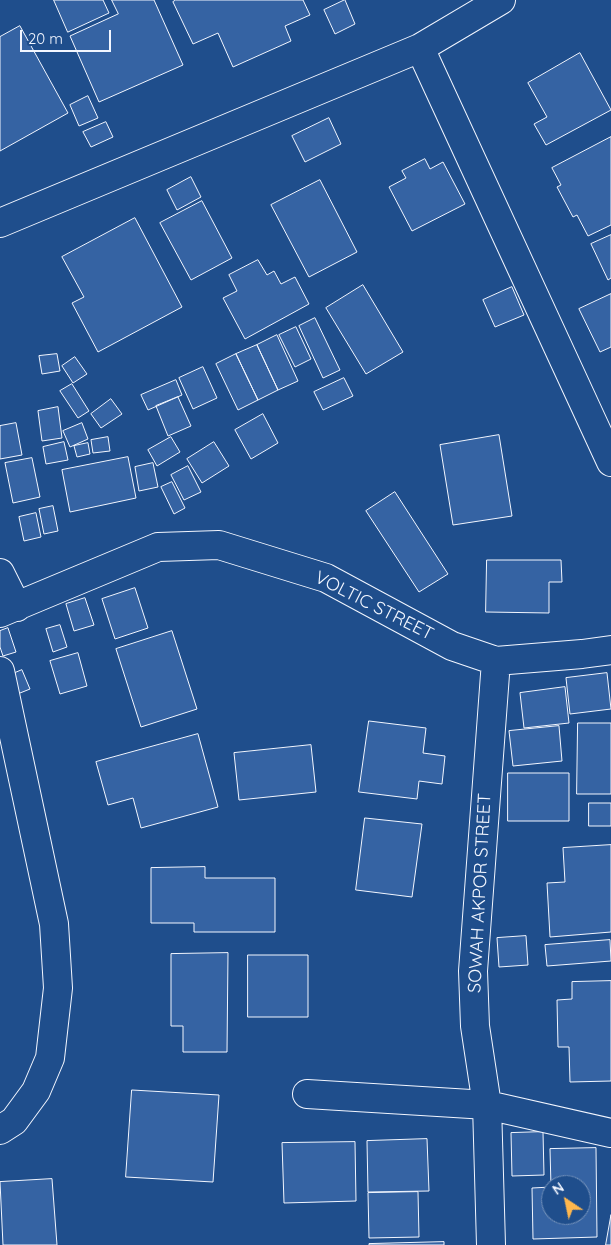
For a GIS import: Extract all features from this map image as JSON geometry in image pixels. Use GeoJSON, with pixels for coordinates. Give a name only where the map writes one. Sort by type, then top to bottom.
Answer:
{"type":"FeatureCollection","features":[{"type":"Feature","properties":{"kind":"street"},"geometry":{"type":"LineString","coordinates":[[0,223],[420,48],[501,0]]}},
{"type":"Feature","properties":{"kind":"street"},"geometry":{"type":"LineString","coordinates":[[420,48],[611,462]]}},
{"type":"Feature","properties":{"kind":"street","name":"VOLTIC STREET"},"geometry":{"type":"LineString","coordinates":[[8,610],[158,547],[219,545],[326,578],[452,646],[496,660],[611,650]]}},
{"type":"Feature","properties":{"kind":"street"},"geometry":{"type":"LineString","coordinates":[[0,573],[8,610]]}},
{"type":"Feature","properties":{"kind":"street","name":"SOWAH AKPOR STREET"},"geometry":{"type":"LineString","coordinates":[[490,1245],[487,1105],[475,1026],[473,971],[496,660]]}},
{"type":"Feature","properties":{"kind":"street"},"geometry":{"type":"LineString","coordinates":[[0,671],[54,924],[58,988],[50,1058],[36,1091],[14,1121],[0,1130]]}},
{"type":"Feature","properties":{"kind":"street"},"geometry":{"type":"LineString","coordinates":[[307,1094],[487,1105],[611,1133]]}},
{"type":"Feature","properties":{"kind":"building"},"geometry":{"type":"Polygon","coordinates":[[[54,0],[103,0],[109,13],[68,32],[54,0]]]}},
{"type":"Feature","properties":{"kind":"building"},"geometry":{"type":"Polygon","coordinates":[[[112,0],[154,0],[183,65],[99,102],[70,36],[118,14],[112,0]]]}},
{"type":"Feature","properties":{"kind":"building"},"geometry":{"type":"Polygon","coordinates":[[[176,0],[303,0],[310,15],[285,26],[291,41],[233,67],[218,33],[193,44],[173,2],[176,0]]]}},
{"type":"Feature","properties":{"kind":"building"},"geometry":{"type":"Polygon","coordinates":[[[345,0],[355,24],[335,34],[324,10],[345,0]]]}},
{"type":"Feature","properties":{"kind":"building"},"geometry":{"type":"Polygon","coordinates":[[[20,26],[68,113],[0,151],[0,37],[20,26]]]}},
{"type":"Feature","properties":{"kind":"building"},"geometry":{"type":"Polygon","coordinates":[[[580,53],[611,110],[546,145],[534,124],[547,117],[528,83],[580,53]]]}},
{"type":"Feature","properties":{"kind":"building"},"geometry":{"type":"Polygon","coordinates":[[[88,96],[98,118],[79,126],[70,105],[88,96]]]}},
{"type":"Feature","properties":{"kind":"building"},"geometry":{"type":"Polygon","coordinates":[[[329,118],[341,144],[305,162],[292,136],[329,118]]]}},
{"type":"Feature","properties":{"kind":"building"},"geometry":{"type":"Polygon","coordinates":[[[106,122],[113,137],[91,147],[83,132],[106,122]]]}},
{"type":"Feature","properties":{"kind":"building"},"geometry":{"type":"Polygon","coordinates":[[[611,137],[611,225],[588,236],[577,215],[573,217],[557,187],[561,185],[552,168],[611,137]]]}},
{"type":"Feature","properties":{"kind":"building"},"geometry":{"type":"Polygon","coordinates":[[[425,159],[430,169],[443,162],[465,204],[412,231],[389,187],[406,178],[402,171],[425,159]]]}},
{"type":"Feature","properties":{"kind":"building"},"geometry":{"type":"Polygon","coordinates":[[[191,177],[201,197],[177,210],[167,190],[191,177]]]}},
{"type":"Feature","properties":{"kind":"building"},"geometry":{"type":"Polygon","coordinates":[[[320,180],[357,252],[309,277],[271,205],[320,180]]]}},
{"type":"Feature","properties":{"kind":"building"},"geometry":{"type":"Polygon","coordinates":[[[202,201],[232,258],[191,280],[160,223],[202,201]]]}},
{"type":"Feature","properties":{"kind":"building"},"geometry":{"type":"Polygon","coordinates":[[[135,218],[182,307],[98,352],[72,303],[84,297],[62,257],[135,218]]]}},
{"type":"Feature","properties":{"kind":"building"},"geometry":{"type":"Polygon","coordinates":[[[611,235],[611,278],[608,280],[591,244],[611,235]]]}},
{"type":"Feature","properties":{"kind":"building"},"geometry":{"type":"Polygon","coordinates":[[[258,260],[267,275],[274,271],[281,284],[295,277],[309,304],[245,339],[223,298],[237,291],[229,275],[258,260]]]}},
{"type":"Feature","properties":{"kind":"building"},"geometry":{"type":"Polygon","coordinates":[[[363,285],[403,352],[366,374],[326,308],[363,285]]]}},
{"type":"Feature","properties":{"kind":"building"},"geometry":{"type":"Polygon","coordinates":[[[512,287],[524,315],[495,327],[483,300],[512,287]]]}},
{"type":"Feature","properties":{"kind":"building"},"geometry":{"type":"Polygon","coordinates":[[[611,294],[611,347],[600,352],[579,309],[611,294]]]}},
{"type":"Feature","properties":{"kind":"building"},"geometry":{"type":"Polygon","coordinates":[[[315,318],[340,370],[323,378],[299,326],[315,318]]]}},
{"type":"Feature","properties":{"kind":"building"},"geometry":{"type":"Polygon","coordinates":[[[296,327],[311,359],[295,367],[279,335],[296,327]]]}},
{"type":"Feature","properties":{"kind":"building"},"geometry":{"type":"Polygon","coordinates":[[[277,335],[298,381],[278,390],[257,345],[277,335]]]}},
{"type":"Feature","properties":{"kind":"building"},"geometry":{"type":"Polygon","coordinates":[[[257,345],[278,390],[258,400],[236,354],[257,345]]]}},
{"type":"Feature","properties":{"kind":"building"},"geometry":{"type":"Polygon","coordinates":[[[57,354],[60,371],[42,374],[39,356],[57,354]]]}},
{"type":"Feature","properties":{"kind":"building"},"geometry":{"type":"Polygon","coordinates":[[[236,354],[258,400],[238,410],[216,364],[236,354]]]}},
{"type":"Feature","properties":{"kind":"building"},"geometry":{"type":"Polygon","coordinates":[[[75,357],[87,374],[73,383],[62,366],[75,357]]]}},
{"type":"Feature","properties":{"kind":"building"},"geometry":{"type":"Polygon","coordinates":[[[203,367],[217,398],[193,409],[179,378],[203,367]]]}},
{"type":"Feature","properties":{"kind":"building"},"geometry":{"type":"Polygon","coordinates":[[[344,378],[353,396],[323,410],[314,392],[344,378]]]}},
{"type":"Feature","properties":{"kind":"building"},"geometry":{"type":"Polygon","coordinates":[[[176,380],[182,395],[148,410],[141,395],[176,380]]]}},
{"type":"Feature","properties":{"kind":"building"},"geometry":{"type":"Polygon","coordinates":[[[72,384],[89,411],[78,418],[60,391],[72,384]]]}},
{"type":"Feature","properties":{"kind":"building"},"geometry":{"type":"Polygon","coordinates":[[[178,397],[191,426],[168,436],[156,406],[178,397]]]}},
{"type":"Feature","properties":{"kind":"building"},"geometry":{"type":"Polygon","coordinates":[[[111,399],[122,414],[101,428],[91,414],[111,399]]]}},
{"type":"Feature","properties":{"kind":"building"},"geometry":{"type":"Polygon","coordinates":[[[58,407],[62,438],[42,441],[38,411],[58,407]]]}},
{"type":"Feature","properties":{"kind":"building"},"geometry":{"type":"Polygon","coordinates":[[[263,414],[278,443],[251,459],[235,430],[263,414]]]}},
{"type":"Feature","properties":{"kind":"building"},"geometry":{"type":"Polygon","coordinates":[[[16,423],[22,455],[0,459],[0,426],[16,423]]]}},
{"type":"Feature","properties":{"kind":"building"},"geometry":{"type":"Polygon","coordinates":[[[82,423],[88,439],[70,447],[63,431],[82,423]]]}},
{"type":"Feature","properties":{"kind":"building"},"geometry":{"type":"Polygon","coordinates":[[[499,435],[512,516],[453,525],[440,445],[499,435]]]}},
{"type":"Feature","properties":{"kind":"building"},"geometry":{"type":"Polygon","coordinates":[[[108,437],[110,451],[93,453],[91,440],[108,437]]]}},
{"type":"Feature","properties":{"kind":"building"},"geometry":{"type":"Polygon","coordinates":[[[171,437],[180,452],[157,466],[148,450],[171,437]]]}},
{"type":"Feature","properties":{"kind":"building"},"geometry":{"type":"Polygon","coordinates":[[[64,442],[68,460],[46,464],[43,447],[64,442]]]}},
{"type":"Feature","properties":{"kind":"building"},"geometry":{"type":"Polygon","coordinates":[[[214,442],[229,466],[202,483],[187,459],[214,442]]]}},
{"type":"Feature","properties":{"kind":"building"},"geometry":{"type":"Polygon","coordinates":[[[88,443],[90,454],[77,457],[74,446],[88,443]]]}},
{"type":"Feature","properties":{"kind":"building"},"geometry":{"type":"Polygon","coordinates":[[[128,457],[136,498],[70,512],[62,470],[128,457]]]}},
{"type":"Feature","properties":{"kind":"building"},"geometry":{"type":"Polygon","coordinates":[[[32,458],[40,497],[13,503],[5,463],[32,458]]]}},
{"type":"Feature","properties":{"kind":"building"},"geometry":{"type":"Polygon","coordinates":[[[153,463],[158,487],[139,491],[135,467],[153,463]]]}},
{"type":"Feature","properties":{"kind":"building"},"geometry":{"type":"Polygon","coordinates":[[[188,466],[201,492],[184,500],[171,475],[188,466]]]}},
{"type":"Feature","properties":{"kind":"building"},"geometry":{"type":"Polygon","coordinates":[[[172,482],[185,508],[174,514],[161,487],[172,482]]]}},
{"type":"Feature","properties":{"kind":"building"},"geometry":{"type":"Polygon","coordinates":[[[395,492],[448,574],[419,592],[366,511],[395,492]]]}},
{"type":"Feature","properties":{"kind":"building"},"geometry":{"type":"Polygon","coordinates":[[[53,506],[58,531],[44,534],[39,509],[53,506]]]}},
{"type":"Feature","properties":{"kind":"building"},"geometry":{"type":"Polygon","coordinates":[[[36,513],[41,537],[24,541],[19,517],[36,513]]]}},
{"type":"Feature","properties":{"kind":"building"},"geometry":{"type":"Polygon","coordinates":[[[487,560],[561,560],[562,582],[549,582],[549,613],[486,612],[487,560]]]}},
{"type":"Feature","properties":{"kind":"building"},"geometry":{"type":"Polygon","coordinates":[[[135,588],[148,628],[115,639],[102,599],[135,588]]]}},
{"type":"Feature","properties":{"kind":"building"},"geometry":{"type":"Polygon","coordinates":[[[85,598],[94,625],[74,631],[66,604],[85,598]]]}},
{"type":"Feature","properties":{"kind":"building"},"geometry":{"type":"Polygon","coordinates":[[[60,625],[67,647],[53,652],[46,629],[60,625]]]}},
{"type":"Feature","properties":{"kind":"building"},"geometry":{"type":"Polygon","coordinates":[[[8,628],[16,652],[3,656],[0,647],[0,631],[8,628]]]}},
{"type":"Feature","properties":{"kind":"building"},"geometry":{"type":"Polygon","coordinates":[[[172,631],[197,709],[141,727],[116,649],[172,631]]]}},
{"type":"Feature","properties":{"kind":"building"},"geometry":{"type":"Polygon","coordinates":[[[78,653],[87,686],[60,694],[50,661],[78,653]]]}},
{"type":"Feature","properties":{"kind":"building"},"geometry":{"type":"Polygon","coordinates":[[[22,670],[30,689],[15,695],[8,676],[22,670]]]}},
{"type":"Feature","properties":{"kind":"building"},"geometry":{"type":"Polygon","coordinates":[[[607,673],[611,709],[570,714],[566,678],[607,673]]]}},
{"type":"Feature","properties":{"kind":"building"},"geometry":{"type":"Polygon","coordinates":[[[565,687],[569,723],[524,728],[520,693],[565,687]]]}},
{"type":"Feature","properties":{"kind":"building"},"geometry":{"type":"Polygon","coordinates":[[[369,721],[426,728],[423,753],[445,756],[442,784],[419,781],[417,799],[359,792],[369,721]]]}},
{"type":"Feature","properties":{"kind":"building"},"geometry":{"type":"Polygon","coordinates":[[[578,723],[611,723],[611,794],[577,794],[578,723]]]}},
{"type":"Feature","properties":{"kind":"building"},"geometry":{"type":"Polygon","coordinates":[[[559,726],[562,761],[513,766],[509,731],[559,726]]]}},
{"type":"Feature","properties":{"kind":"building"},"geometry":{"type":"Polygon","coordinates":[[[198,734],[218,807],[141,828],[133,798],[108,805],[96,762],[198,734]]]}},
{"type":"Feature","properties":{"kind":"building"},"geometry":{"type":"Polygon","coordinates":[[[311,745],[316,792],[239,800],[234,753],[311,745]]]}},
{"type":"Feature","properties":{"kind":"building"},"geometry":{"type":"Polygon","coordinates":[[[508,773],[569,773],[569,821],[508,821],[508,773]]]}},
{"type":"Feature","properties":{"kind":"building"},"geometry":{"type":"Polygon","coordinates":[[[589,803],[611,803],[611,826],[589,826],[589,803]]]}},
{"type":"Feature","properties":{"kind":"building"},"geometry":{"type":"Polygon","coordinates":[[[365,818],[422,824],[412,897],[356,890],[365,818]]]}},
{"type":"Feature","properties":{"kind":"building"},"geometry":{"type":"Polygon","coordinates":[[[611,845],[611,932],[550,937],[547,883],[565,882],[563,848],[611,845]]]}},
{"type":"Feature","properties":{"kind":"building"},"geometry":{"type":"Polygon","coordinates":[[[205,867],[205,878],[275,878],[275,932],[194,932],[194,923],[151,923],[151,868],[205,867]]]}},
{"type":"Feature","properties":{"kind":"building"},"geometry":{"type":"Polygon","coordinates":[[[526,936],[528,965],[499,967],[497,938],[526,936]]]}},
{"type":"Feature","properties":{"kind":"building"},"geometry":{"type":"Polygon","coordinates":[[[610,940],[611,961],[547,966],[545,945],[610,940]]]}},
{"type":"Feature","properties":{"kind":"building"},"geometry":{"type":"Polygon","coordinates":[[[228,953],[227,1052],[183,1052],[183,1026],[171,1026],[171,954],[228,953]]]}},
{"type":"Feature","properties":{"kind":"building"},"geometry":{"type":"Polygon","coordinates":[[[248,955],[308,955],[308,1017],[248,1017],[248,955]]]}},
{"type":"Feature","properties":{"kind":"building"},"geometry":{"type":"Polygon","coordinates":[[[611,981],[611,1081],[570,1082],[569,1047],[558,1047],[557,1000],[572,999],[572,982],[611,981]]]}},
{"type":"Feature","properties":{"kind":"building"},"geometry":{"type":"Polygon","coordinates":[[[132,1090],[219,1095],[213,1182],[126,1177],[132,1090]]]}},
{"type":"Feature","properties":{"kind":"building"},"geometry":{"type":"Polygon","coordinates":[[[543,1132],[544,1175],[512,1176],[511,1133],[543,1132]]]}},
{"type":"Feature","properties":{"kind":"building"},"geometry":{"type":"Polygon","coordinates":[[[427,1139],[429,1191],[368,1192],[367,1141],[427,1139]]]}},
{"type":"Feature","properties":{"kind":"building"},"geometry":{"type":"Polygon","coordinates":[[[355,1142],[356,1201],[284,1203],[282,1143],[355,1142]]]}},
{"type":"Feature","properties":{"kind":"building"},"geometry":{"type":"Polygon","coordinates":[[[596,1148],[597,1237],[533,1239],[532,1188],[541,1188],[541,1225],[591,1225],[591,1175],[551,1175],[550,1149],[596,1148]]]}},
{"type":"Feature","properties":{"kind":"building"},"geometry":{"type":"Polygon","coordinates":[[[52,1179],[57,1245],[3,1245],[0,1182],[52,1179]]]}},
{"type":"Feature","properties":{"kind":"building"},"geometry":{"type":"Polygon","coordinates":[[[418,1192],[419,1237],[369,1238],[368,1193],[418,1192]]]}},
{"type":"Feature","properties":{"kind":"building"},"geometry":{"type":"Polygon","coordinates":[[[611,1215],[611,1245],[606,1245],[611,1215]]]}},
{"type":"Feature","properties":{"kind":"building"},"geometry":{"type":"Polygon","coordinates":[[[444,1242],[444,1245],[369,1245],[369,1244],[444,1242]]]}}]}
